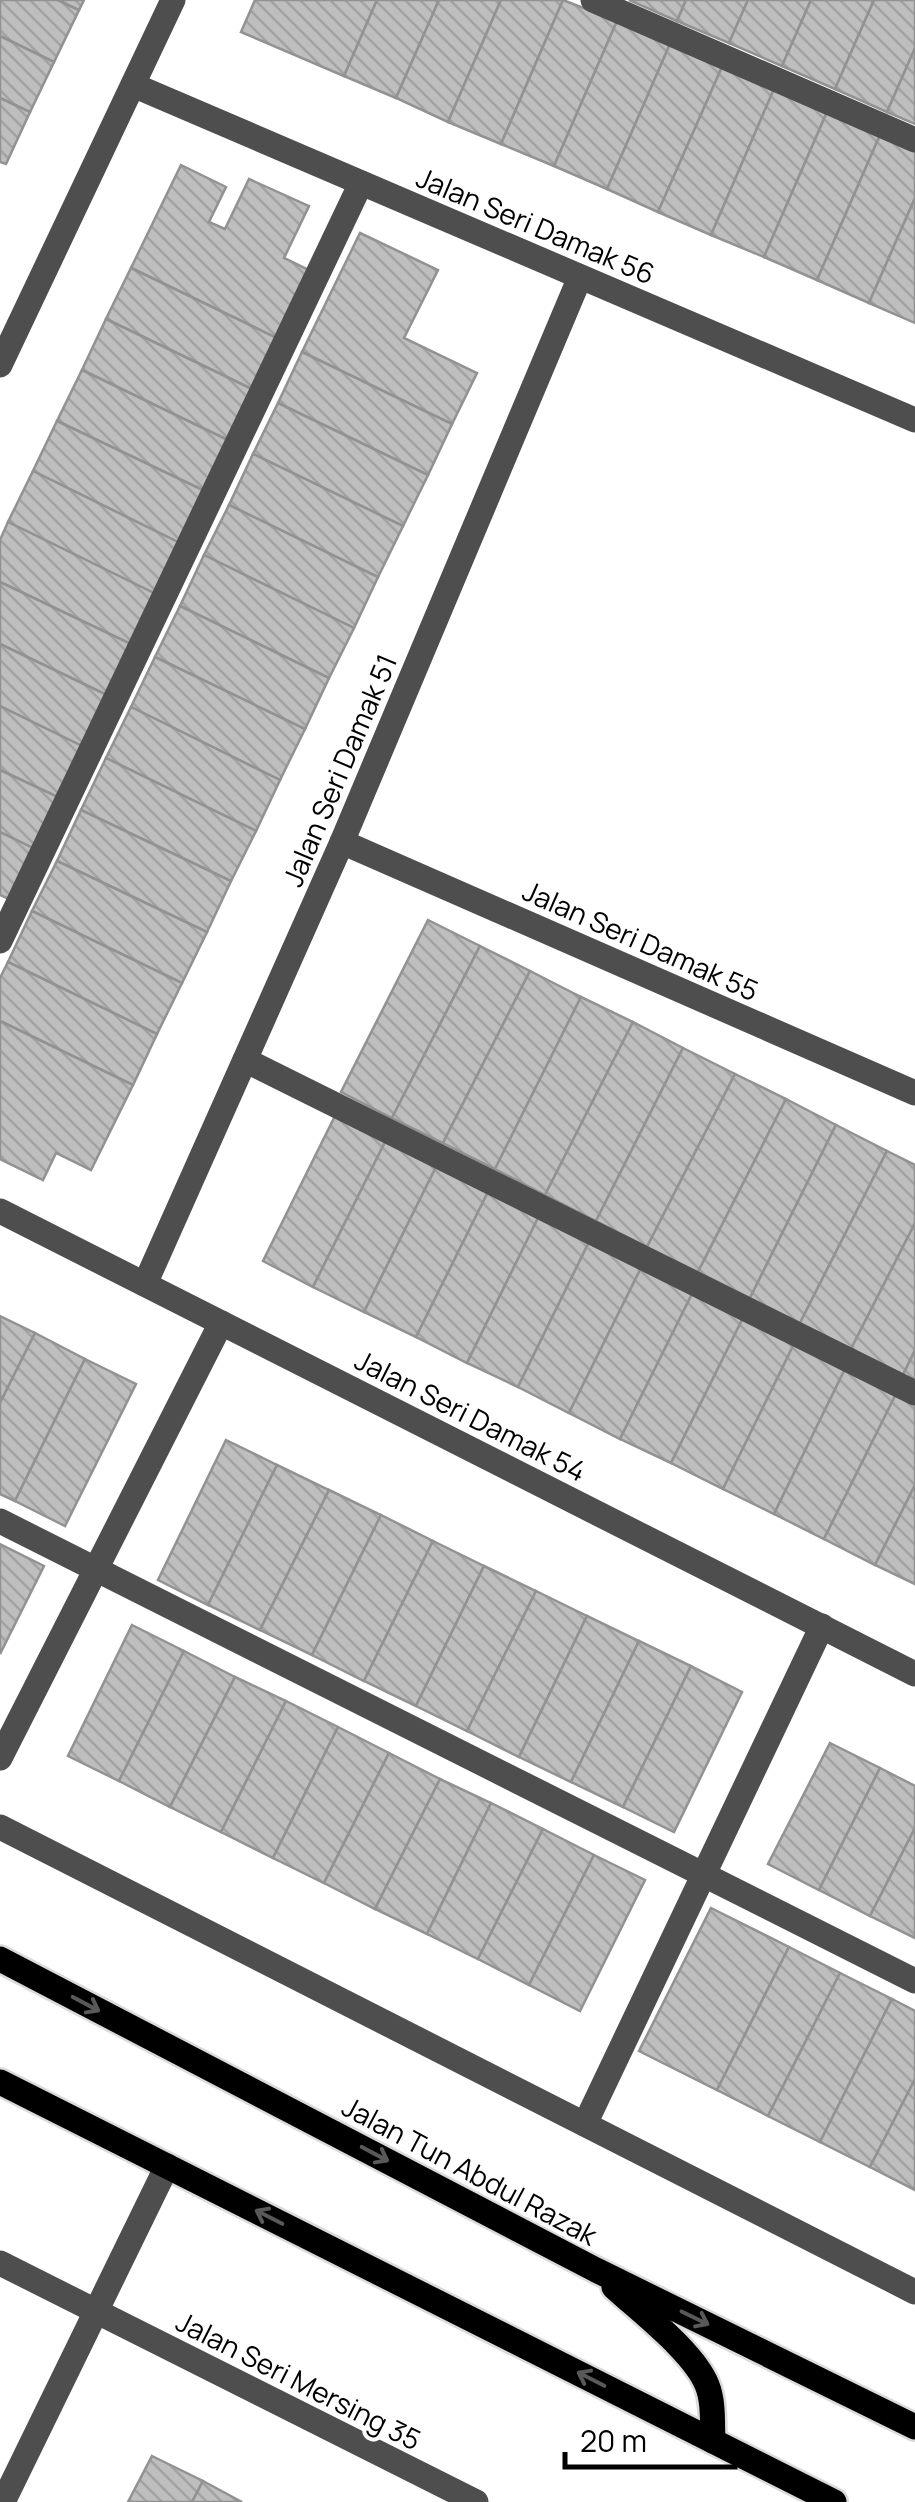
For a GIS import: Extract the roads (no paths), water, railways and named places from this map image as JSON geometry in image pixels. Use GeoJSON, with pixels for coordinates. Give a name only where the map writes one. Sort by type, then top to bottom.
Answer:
{"type":"FeatureCollection","features":[{"type":"Feature","properties":{"kind":"main road","name":"Jalan Tun Abdul Razak"},"geometry":{"type":"LineString","coordinates":[[0,1958],[596,2270],[915,2427]]}},
{"type":"Feature","properties":{"kind":"main road"},"geometry":{"type":"LineString","coordinates":[[0,2082],[834,2502]]}},
{"type":"Feature","properties":{"kind":"main road"},"geometry":{"type":"LineString","coordinates":[[596,2270],[684,2354],[707,2383],[713,2441]]}},
{"type":"Feature","properties":{"kind":"street"},"geometry":{"type":"LineString","coordinates":[[0,364],[9,322],[173,0]]}},
{"type":"Feature","properties":{"kind":"street"},"geometry":{"type":"LineString","coordinates":[[593,0],[915,140]]}},
{"type":"Feature","properties":{"kind":"street","name":"Jalan Seri Damak 56"},"geometry":{"type":"LineString","coordinates":[[133,85],[915,420]]}},
{"type":"Feature","properties":{"kind":"street"},"geometry":{"type":"LineString","coordinates":[[0,940],[362,182]]}},
{"type":"Feature","properties":{"kind":"street","name":"Jalan Seri Damak 51"},"geometry":{"type":"LineString","coordinates":[[145,1284],[342,842],[580,276]]}},
{"type":"Feature","properties":{"kind":"street","name":"Jalan Seri Damak 55"},"geometry":{"type":"LineString","coordinates":[[342,842],[915,1093]]}},
{"type":"Feature","properties":{"kind":"street"},"geometry":{"type":"LineString","coordinates":[[245,1060],[915,1393]]}},
{"type":"Feature","properties":{"kind":"street","name":"Jalan Seri Damak 54"},"geometry":{"type":"LineString","coordinates":[[0,1210],[915,1674]]}},
{"type":"Feature","properties":{"kind":"street"},"geometry":{"type":"LineString","coordinates":[[0,1758],[221,1322]]}},
{"type":"Feature","properties":{"kind":"street"},"geometry":{"type":"LineString","coordinates":[[0,1521],[915,1981]]}},
{"type":"Feature","properties":{"kind":"street"},"geometry":{"type":"LineString","coordinates":[[585,2124],[822,1626]]}},
{"type":"Feature","properties":{"kind":"street"},"geometry":{"type":"LineString","coordinates":[[0,1826],[915,2292]]}},
{"type":"Feature","properties":{"kind":"street"},"geometry":{"type":"LineString","coordinates":[[3,2502],[166,2166]]}},
{"type":"Feature","properties":{"kind":"street","name":"Jalan Seri Mersing 35"},"geometry":{"type":"LineString","coordinates":[[0,2263],[476,2502]]}}]}
